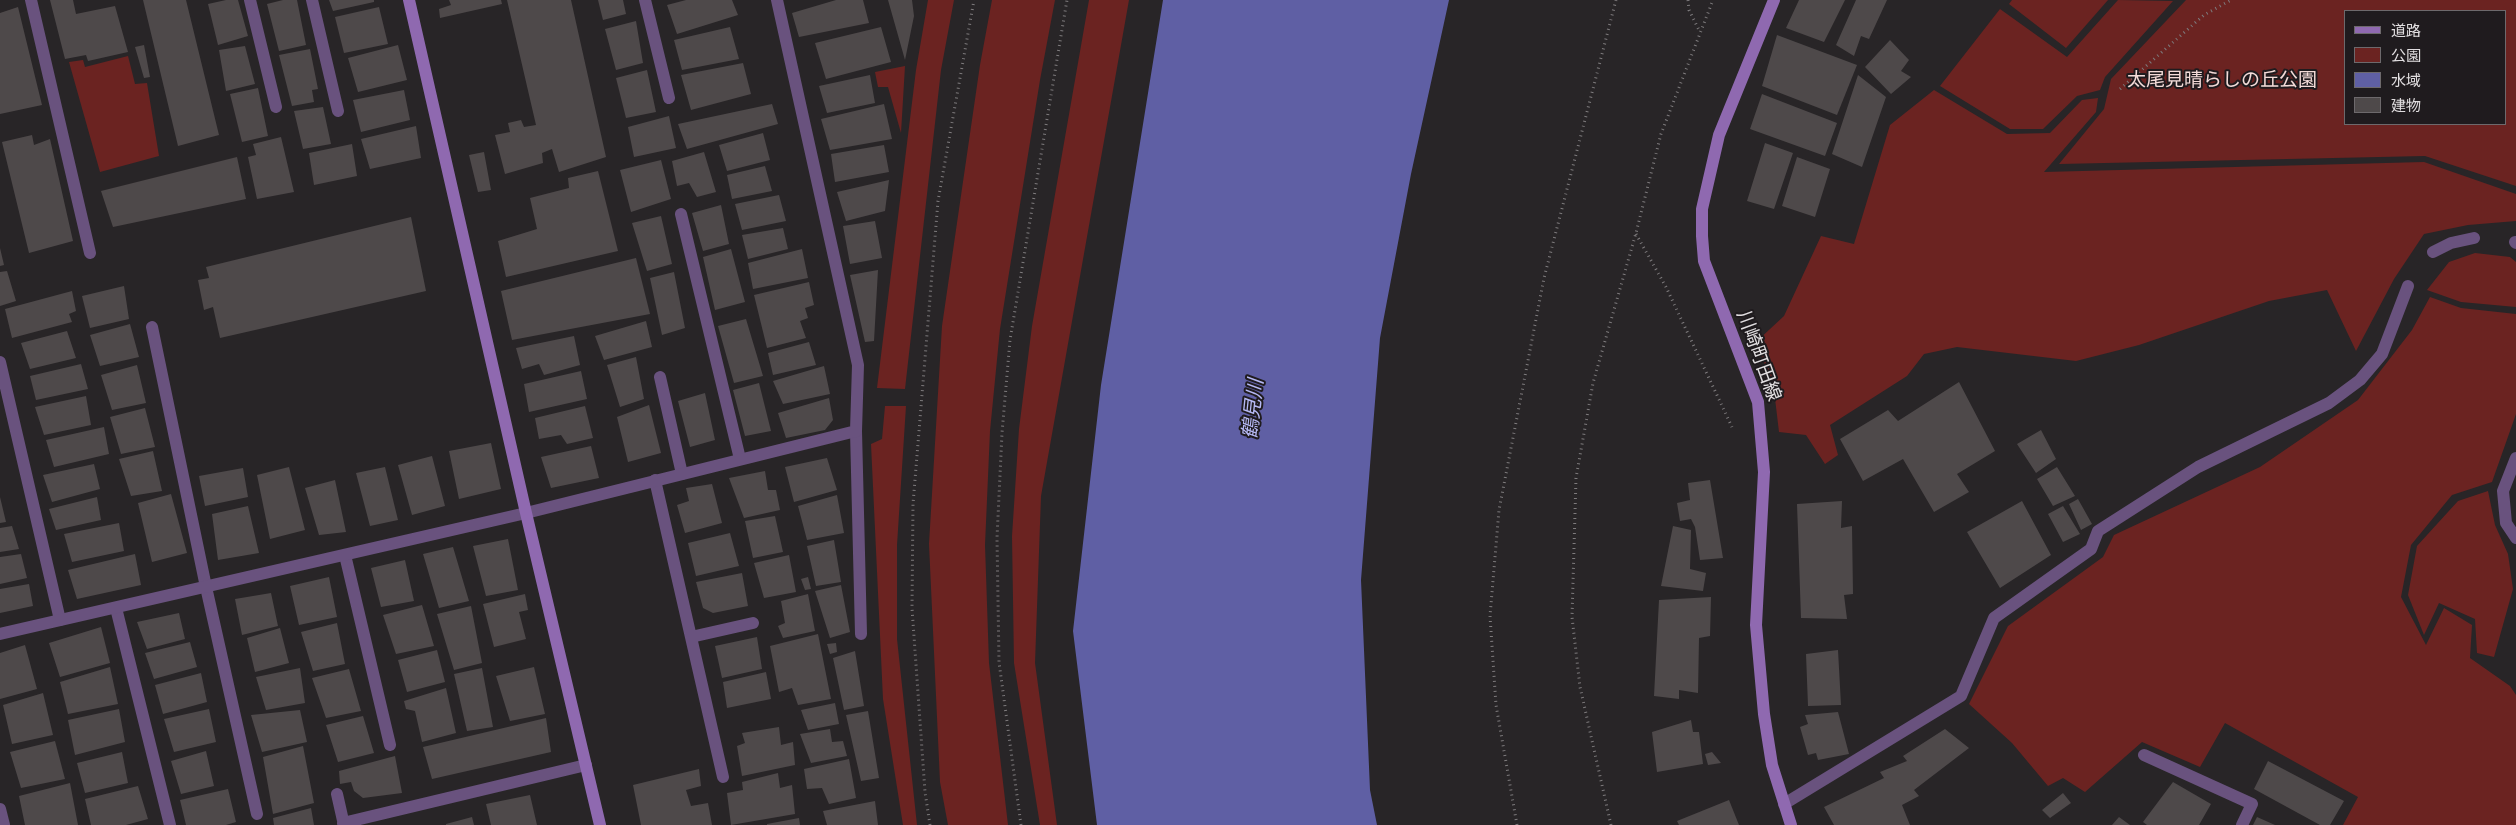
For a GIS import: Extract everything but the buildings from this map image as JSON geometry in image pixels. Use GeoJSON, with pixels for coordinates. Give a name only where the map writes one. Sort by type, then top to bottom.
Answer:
{"type":"FeatureCollection","features":[{"type":"Feature","properties":{"kind":"street"},"geometry":{"type":"LineString","coordinates":[[31,0],[90,253]]}},
{"type":"Feature","properties":{"kind":"street"},"geometry":{"type":"LineString","coordinates":[[250,0],[276,107]]}},
{"type":"Feature","properties":{"kind":"street"},"geometry":{"type":"LineString","coordinates":[[312,0],[338,111]]}},
{"type":"Feature","properties":{"kind":"street"},"geometry":{"type":"LineString","coordinates":[[409,0],[526,513],[600,825]]}},
{"type":"Feature","properties":{"kind":"street"},"geometry":{"type":"LineString","coordinates":[[645,0],[669,98]]}},
{"type":"Feature","properties":{"kind":"street"},"geometry":{"type":"LineString","coordinates":[[777,0],[858,365],[856,431],[861,634]]}},
{"type":"Feature","properties":{"kind":"street","name":"川崎町田線"},"geometry":{"type":"LineString","coordinates":[[1774,0],[1720,135],[1702,210],[1702,236],[1704,261],[1758,402],[1764,472],[1756,625],[1764,714],[1772,765],[1792,825]]}},
{"type":"Feature","properties":{"kind":"street"},"geometry":{"type":"LineString","coordinates":[[681,214],[740,459]]}},
{"type":"Feature","properties":{"kind":"street"},"geometry":{"type":"LineString","coordinates":[[2433,252],[2451,243],[2474,238]]}},
{"type":"Feature","properties":{"kind":"street"},"geometry":{"type":"LineString","coordinates":[[1784,804],[1961,696],[1994,618],[2091,549],[2098,531],[2198,467],[2329,403],[2360,380],[2382,354],[2408,286]]}},
{"type":"Feature","properties":{"kind":"street"},"geometry":{"type":"LineString","coordinates":[[152,327],[206,587],[257,814]]}},
{"type":"Feature","properties":{"kind":"street"},"geometry":{"type":"LineString","coordinates":[[0,362],[60,620]]}},
{"type":"Feature","properties":{"kind":"street"},"geometry":{"type":"LineString","coordinates":[[660,377],[682,474]]}},
{"type":"Feature","properties":{"kind":"street"},"geometry":{"type":"LineString","coordinates":[[0,634],[526,513],[856,431]]}},
{"type":"Feature","properties":{"kind":"street"},"geometry":{"type":"LineString","coordinates":[[2516,458],[2503,490],[2506,523],[2516,538]]}},
{"type":"Feature","properties":{"kind":"street"},"geometry":{"type":"LineString","coordinates":[[655,480],[723,777]]}},
{"type":"Feature","properties":{"kind":"street"},"geometry":{"type":"LineString","coordinates":[[345,555],[390,744]]}},
{"type":"Feature","properties":{"kind":"street"},"geometry":{"type":"LineString","coordinates":[[116,608],[170,825]]}},
{"type":"Feature","properties":{"kind":"street"},"geometry":{"type":"LineString","coordinates":[[691,637],[753,623]]}},
{"type":"Feature","properties":{"kind":"street"},"geometry":{"type":"LineString","coordinates":[[2144,755],[2252,804],[2242,825]]}},
{"type":"Feature","properties":{"kind":"street"},"geometry":{"type":"LineString","coordinates":[[337,794],[344,824],[586,764]]}},
{"type":"Feature","properties":{"kind":"street"},"geometry":{"type":"LineString","coordinates":[[0,809],[4,825]]}},
{"type":"Feature","properties":{"kind":"path"},"geometry":{"type":"LineString","coordinates":[[930,825],[923,774],[912,608],[913,504],[938,201],[974,0]]}},
{"type":"Feature","properties":{"kind":"path"},"geometry":{"type":"LineString","coordinates":[[1021,825],[999,662],[997,538],[1002,433],[1010,340],[1067,0]]}},
{"type":"Feature","properties":{"kind":"path"},"geometry":{"type":"LineString","coordinates":[[1517,825],[1496,704],[1490,616],[1499,510],[1544,278],[1616,0]]}},
{"type":"Feature","properties":{"kind":"path"},"geometry":{"type":"LineString","coordinates":[[1688,0],[1689,10],[1700,32]]}},
{"type":"Feature","properties":{"kind":"path"},"geometry":{"type":"LineString","coordinates":[[1612,825],[1580,686],[1572,617],[1576,478],[1593,383],[1636,233],[1661,134],[1714,0]]}},
{"type":"Feature","properties":{"kind":"path"},"geometry":{"type":"LineString","coordinates":[[2120,89],[2204,15],[2231,0]]}},
{"type":"Feature","properties":{"kind":"path"},"geometry":{"type":"LineString","coordinates":[[1636,233],[1666,287],[1736,436]]}},
{"type":"Feature","properties":{"kind":"green space"},"geometry":{"type":"Polygon","coordinates":[[[928,0],[954,0],[941,70],[905,389],[877,388],[916,70],[928,0]]]}},
{"type":"Feature","properties":{"kind":"green space"},"geometry":{"type":"Polygon","coordinates":[[[992,0],[1055,0],[1040,80],[1000,329],[990,431],[985,545],[989,663],[1008,825],[948,825],[940,782],[929,544],[942,326],[980,65],[992,0]]]}},
{"type":"Feature","properties":{"kind":"green space"},"geometry":{"type":"Polygon","coordinates":[[[1089,0],[1129,0],[1041,496],[1035,663],[1057,825],[1040,825],[1014,663],[1012,536],[1019,429],[1032,326],[1089,0]]]}},
{"type":"Feature","properties":{"kind":"green space"},"geometry":{"type":"Polygon","coordinates":[[[2012,0],[2108,0],[2066,48],[2009,4],[2012,0]]]}},
{"type":"Feature","properties":{"kind":"green space"},"geometry":{"type":"Polygon","coordinates":[[[2118,0],[2173,1],[2105,77],[2100,90],[2077,96],[2043,129],[2010,129],[1940,86],[2000,9],[2067,57],[2118,0]]]}},
{"type":"Feature","properties":{"kind":"green space","name":"太尾見晴らしの丘公園"},"geometry":{"type":"Polygon","coordinates":[[[2186,0],[2516,0],[2516,186],[2425,156],[2059,164],[2104,109],[2111,79],[2186,0]]]}},
{"type":"Feature","properties":{"kind":"green space"},"geometry":{"type":"Polygon","coordinates":[[[128,56],[135,84],[147,83],[159,156],[100,172],[69,62],[83,60],[85,67],[128,56]]]}},
{"type":"Feature","properties":{"kind":"green space"},"geometry":{"type":"Polygon","coordinates":[[[905,66],[901,133],[888,87],[878,87],[875,72],[905,66]]]}},
{"type":"Feature","properties":{"kind":"green space"},"geometry":{"type":"Polygon","coordinates":[[[1934,90],[2007,134],[2050,133],[2082,100],[2098,98],[2096,112],[2044,172],[2424,162],[2516,194],[2516,221],[2468,225],[2424,234],[2394,279],[2356,351],[2327,290],[2269,301],[2139,345],[2076,361],[1957,347],[1924,354],[1907,376],[1830,425],[1838,455],[1825,464],[1806,435],[1779,432],[1774,390],[1756,342],[1784,316],[1821,236],[1854,244],[1890,125],[1934,90]]]}},
{"type":"Feature","properties":{"kind":"green space"},"geometry":{"type":"Polygon","coordinates":[[[2475,253],[2510,257],[2516,262],[2516,307],[2461,302],[2427,290],[2449,262],[2475,253]]]}},
{"type":"Feature","properties":{"kind":"green space"},"geometry":{"type":"Polygon","coordinates":[[[2430,297],[2461,308],[2516,314],[2516,414],[2492,482],[2452,495],[2411,545],[2401,597],[2426,645],[2444,608],[2472,625],[2470,658],[2510,686],[2516,695],[2516,825],[2343,825],[2358,797],[2225,723],[2200,767],[2142,742],[2085,792],[2063,778],[2048,786],[2012,743],[1969,704],[2008,626],[2103,557],[2114,535],[2260,467],[2358,400],[2412,330],[2430,297]]]}},
{"type":"Feature","properties":{"kind":"green space"},"geometry":{"type":"Polygon","coordinates":[[[885,406],[906,406],[897,545],[897,639],[917,825],[903,825],[883,699],[871,444],[882,439],[885,406]]]}},
{"type":"Feature","properties":{"kind":"green space"},"geometry":{"type":"Polygon","coordinates":[[[2488,491],[2495,525],[2508,554],[2513,589],[2494,657],[2477,653],[2475,619],[2439,603],[2424,635],[2408,595],[2417,546],[2458,501],[2488,491]]]}},
{"type":"Feature","properties":{"kind":"water","name":"鶴見川"},"geometry":{"type":"Polygon","coordinates":[[[1163,0],[1449,0],[1411,174],[1380,338],[1361,580],[1370,790],[1377,825],[1097,825],[1073,631],[1101,385],[1163,0]]]}}]}
